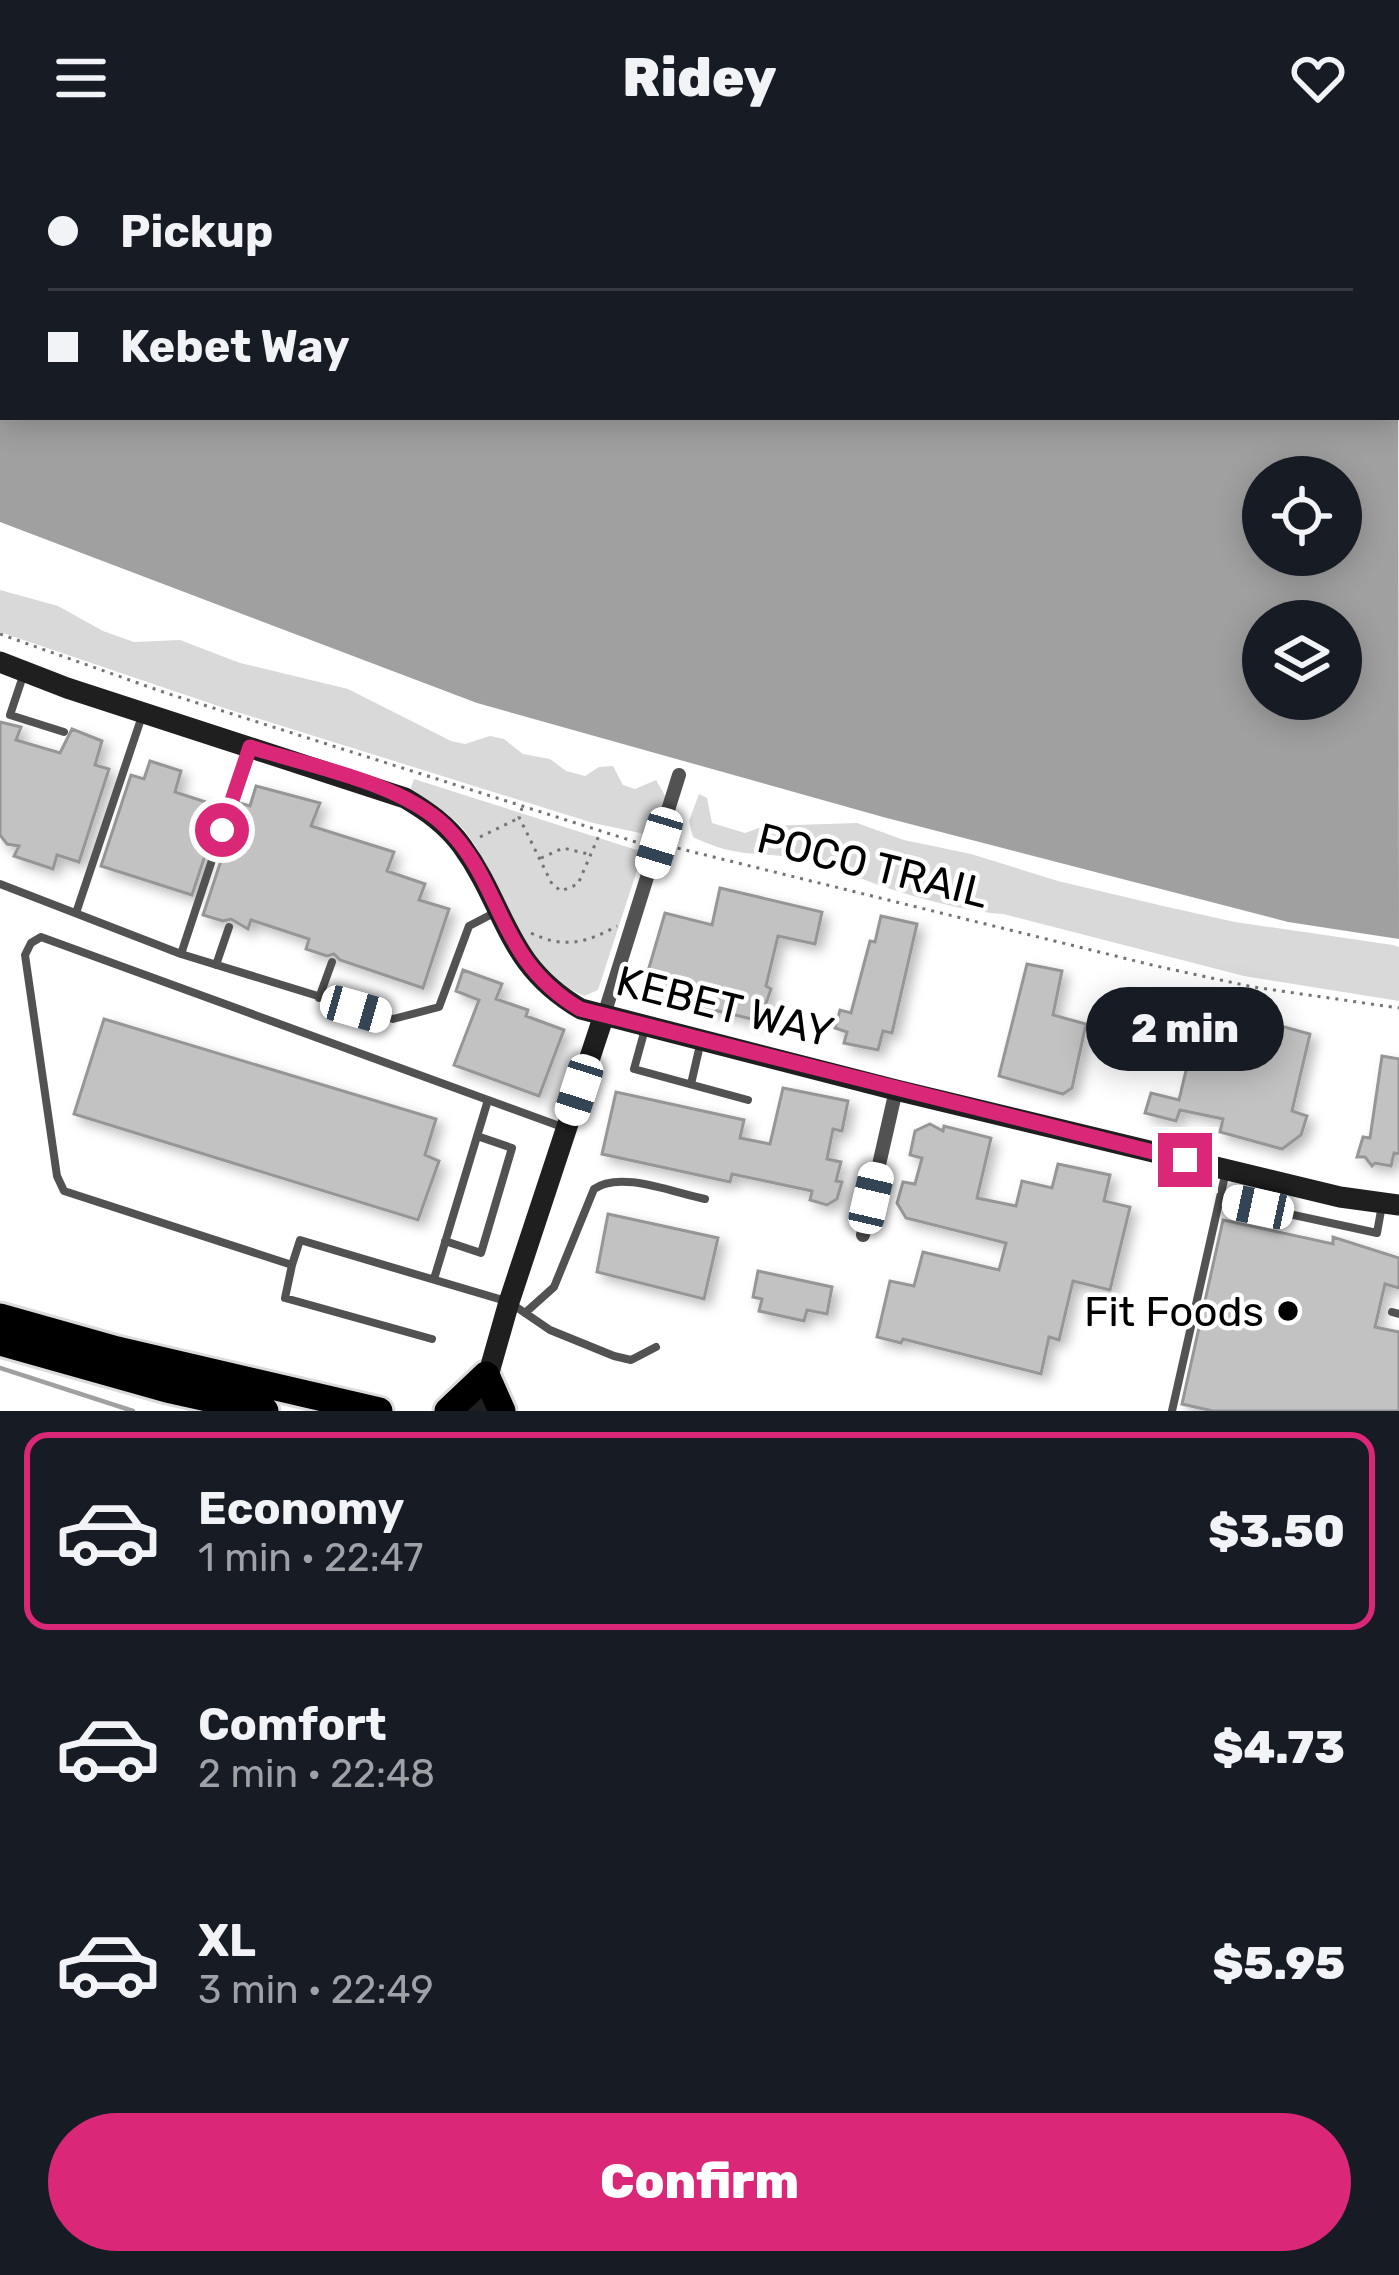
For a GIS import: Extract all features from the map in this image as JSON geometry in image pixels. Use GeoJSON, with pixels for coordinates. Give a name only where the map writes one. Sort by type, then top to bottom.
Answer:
{"type":"FeatureCollection","features":[{"type":"Feature","properties":{"kind":"highway"},"geometry":{"type":"LineString","coordinates":[[0,1317],[117,1350],[379,1411]]}},
{"type":"Feature","properties":{"kind":"highway"},"geometry":{"type":"LineString","coordinates":[[0,1342],[265,1411]]}},
{"type":"Feature","properties":{"kind":"highway"},"geometry":{"type":"LineString","coordinates":[[448,1411],[486,1375],[502,1411]]}},
{"type":"Feature","properties":{"kind":"street","name":"KEBET WAY"},"geometry":{"type":"LineString","coordinates":[[0,662],[406,798],[430,813],[463,848],[527,964],[580,1009],[1340,1197],[1391,1204]]}},
{"type":"Feature","properties":{"kind":"street"},"geometry":{"type":"LineString","coordinates":[[478,1411],[486,1375],[517,1307],[567,1128],[679,775]]}},
{"type":"Feature","properties":{"kind":"street"},"geometry":{"type":"LineString","coordinates":[[862,1234],[896,1090]]}},
{"type":"Feature","properties":{"kind":"lane"},"geometry":{"type":"LineString","coordinates":[[25,672],[5,713],[64,732]]}},
{"type":"Feature","properties":{"kind":"lane"},"geometry":{"type":"LineString","coordinates":[[76,914],[143,712]]}},
{"type":"Feature","properties":{"kind":"lane"},"geometry":{"type":"LineString","coordinates":[[181,954],[250,747]]}},
{"type":"Feature","properties":{"kind":"lane"},"geometry":{"type":"LineString","coordinates":[[0,884],[181,954],[393,1019],[439,1007],[469,926],[501,921]]}},
{"type":"Feature","properties":{"kind":"lane"},"geometry":{"type":"LineString","coordinates":[[216,964],[229,927]]}},
{"type":"Feature","properties":{"kind":"lane"},"geometry":{"type":"LineString","coordinates":[[292,1265],[64,1190],[57,1176],[25,955],[31,943],[41,937],[567,1128]]}},
{"type":"Feature","properties":{"kind":"lane"},"geometry":{"type":"LineString","coordinates":[[319,998],[332,962]]}},
{"type":"Feature","properties":{"kind":"lane"},"geometry":{"type":"LineString","coordinates":[[646,1026],[634,1069],[748,1100]]}},
{"type":"Feature","properties":{"kind":"lane"},"geometry":{"type":"LineString","coordinates":[[691,1084],[702,1040]]}},
{"type":"Feature","properties":{"kind":"lane"},"geometry":{"type":"LineString","coordinates":[[434,1279],[488,1100]]}},
{"type":"Feature","properties":{"kind":"lane"},"geometry":{"type":"LineString","coordinates":[[445,1241],[481,1253],[512,1148],[477,1136]]}},
{"type":"Feature","properties":{"kind":"lane"},"geometry":{"type":"LineString","coordinates":[[1172,1411],[1226,1169]]}},
{"type":"Feature","properties":{"kind":"lane"},"geometry":{"type":"LineString","coordinates":[[517,1307],[554,1287],[599,1184],[617,1180],[704,1199]]}},
{"type":"Feature","properties":{"kind":"lane"},"geometry":{"type":"LineString","coordinates":[[1334,1223],[1340,1197]]}},
{"type":"Feature","properties":{"kind":"lane"},"geometry":{"type":"LineString","coordinates":[[1220,1199],[1377,1233],[1391,1204]]}},
{"type":"Feature","properties":{"kind":"lane"},"geometry":{"type":"LineString","coordinates":[[432,1339],[285,1298],[300,1240],[517,1307],[550,1330],[614,1357],[640,1358],[656,1347]]}},
{"type":"Feature","properties":{"kind":"path","name":"POCO TRAIL"},"geometry":{"type":"LineString","coordinates":[[0,634],[166,692],[648,845],[659,843],[1156,966],[1253,987],[1399,1008]]}},
{"type":"Feature","properties":{"kind":"path"},"geometry":{"type":"LineString","coordinates":[[523,806],[519,818],[552,884],[566,891],[578,884],[600,832]]}},
{"type":"Feature","properties":{"kind":"path"},"geometry":{"type":"LineString","coordinates":[[463,848],[519,818]]}},
{"type":"Feature","properties":{"kind":"path"},"geometry":{"type":"LineString","coordinates":[[540,859],[562,848],[589,854]]}},
{"type":"Feature","properties":{"kind":"path"},"geometry":{"type":"LineString","coordinates":[[501,921],[551,942],[575,944],[623,922],[633,925]]}},
{"type":"Feature","properties":{"kind":"shaded area"},"geometry":{"type":"Polygon","coordinates":[[[0,420],[1398,420],[1399,939],[1288,922],[883,817],[477,703],[0,522],[0,420]]]}},
{"type":"Feature","properties":{"kind":"shaded area"},"geometry":{"type":"Polygon","coordinates":[[[0,590],[58,606],[134,642],[180,640],[240,663],[348,689],[451,741],[504,739],[523,754],[550,759],[566,771],[585,776],[599,767],[613,766],[623,785],[635,789],[656,780],[667,799],[654,836],[593,823],[224,708],[0,632],[0,590]]]}},
{"type":"Feature","properties":{"kind":"shaded area"},"geometry":{"type":"Polygon","coordinates":[[[414,779],[643,852],[598,990],[584,996],[542,965],[464,830],[410,791],[414,779]]]}},
{"type":"Feature","properties":{"kind":"shaded area"},"geometry":{"type":"Polygon","coordinates":[[[699,794],[707,798],[712,823],[745,833],[765,826],[857,823],[904,840],[1163,906],[1235,922],[1393,945],[1399,947],[1399,1001],[1244,976],[934,901],[812,860],[725,849],[693,837],[689,821],[699,794]]]}},
{"type":"Feature","properties":{"kind":"building"},"geometry":{"type":"Polygon","coordinates":[[[0,722],[21,727],[16,740],[60,753],[72,729],[102,741],[95,765],[109,769],[79,862],[57,855],[53,869],[14,856],[19,846],[7,844],[0,835],[0,722]]]}},
{"type":"Feature","properties":{"kind":"building"},"geometry":{"type":"Polygon","coordinates":[[[150,761],[181,771],[175,792],[221,807],[192,895],[101,866],[131,775],[144,779],[150,761]]]}},
{"type":"Feature","properties":{"kind":"building"},"geometry":{"type":"Polygon","coordinates":[[[256,786],[320,803],[311,826],[394,852],[387,871],[425,884],[419,900],[449,909],[423,988],[334,954],[306,949],[309,939],[251,920],[248,929],[231,919],[203,915],[240,803],[250,806],[256,786]]]}},
{"type":"Feature","properties":{"kind":"building"},"geometry":{"type":"Polygon","coordinates":[[[720,888],[822,912],[815,944],[778,936],[766,986],[771,989],[760,1021],[697,1006],[698,1000],[644,985],[665,913],[712,925],[720,888]]]}},
{"type":"Feature","properties":{"kind":"building"},"geometry":{"type":"Polygon","coordinates":[[[881,916],[917,924],[892,1033],[883,1031],[878,1050],[844,1043],[847,1032],[835,1028],[840,1010],[851,1013],[881,916]]]}},
{"type":"Feature","properties":{"kind":"building"},"geometry":{"type":"Polygon","coordinates":[[[1027,964],[1062,971],[1053,1015],[1086,1024],[1072,1088],[1063,1094],[999,1076],[1027,964]]]}},
{"type":"Feature","properties":{"kind":"building"},"geometry":{"type":"Polygon","coordinates":[[[463,970],[502,984],[496,999],[564,1030],[539,1096],[454,1065],[479,1000],[456,991],[463,970]]]}},
{"type":"Feature","properties":{"kind":"building"},"geometry":{"type":"Polygon","coordinates":[[[1230,991],[1247,995],[1248,1017],[1310,1034],[1292,1111],[1307,1116],[1301,1135],[1282,1149],[1220,1132],[1223,1119],[1180,1110],[1176,1121],[1145,1113],[1151,1093],[1179,1100],[1197,1024],[1185,1021],[1192,999],[1226,1010],[1230,991]]]}},
{"type":"Feature","properties":{"kind":"building"},"geometry":{"type":"Polygon","coordinates":[[[104,1019],[436,1119],[425,1155],[439,1161],[418,1220],[74,1114],[104,1019]]]}},
{"type":"Feature","properties":{"kind":"building"},"geometry":{"type":"Polygon","coordinates":[[[1382,1056],[1399,1059],[1399,1154],[1394,1153],[1391,1166],[1372,1166],[1365,1157],[1357,1157],[1363,1137],[1370,1138],[1382,1056]]]}},
{"type":"Feature","properties":{"kind":"building"},"geometry":{"type":"Polygon","coordinates":[[[783,1088],[848,1101],[842,1131],[833,1129],[827,1159],[841,1162],[836,1181],[842,1182],[837,1199],[827,1205],[810,1200],[812,1191],[732,1174],[730,1182],[602,1154],[616,1092],[744,1120],[740,1138],[770,1144],[783,1088]]]}},
{"type":"Feature","properties":{"kind":"building"},"geometry":{"type":"Polygon","coordinates":[[[930,1124],[943,1131],[944,1126],[991,1138],[977,1198],[1016,1206],[1022,1181],[1052,1188],[1058,1164],[1110,1175],[1104,1201],[1130,1207],[1110,1290],[1073,1281],[1059,1340],[1049,1337],[1041,1374],[903,1339],[901,1343],[877,1337],[890,1281],[914,1286],[923,1252],[999,1270],[1006,1243],[906,1218],[897,1203],[903,1182],[915,1184],[922,1158],[910,1155],[915,1131],[930,1124]]]}},
{"type":"Feature","properties":{"kind":"building"},"geometry":{"type":"Polygon","coordinates":[[[608,1214],[718,1238],[704,1299],[597,1272],[608,1214]]]}},
{"type":"Feature","properties":{"kind":"building","name":"Fit Foods"},"geometry":{"type":"Polygon","coordinates":[[[1223,1220],[1333,1244],[1333,1237],[1399,1258],[1399,1288],[1385,1284],[1375,1327],[1399,1332],[1399,1411],[1213,1411],[1182,1404],[1223,1220]]]}},
{"type":"Feature","properties":{"kind":"building"},"geometry":{"type":"Polygon","coordinates":[[[758,1271],[832,1287],[827,1314],[807,1310],[804,1321],[759,1311],[762,1299],[753,1297],[758,1271]]]}},
{"type":"Feature","properties":{"kind":"waterway"},"geometry":{"type":"LineString","coordinates":[[0,1368],[133,1411]]}},
{"type":"Feature","properties":{"kind":"place","name":"Fit Foods"},"geometry":{"type":"Point","coordinates":[1288,1311]}},
{"type":"Feature","properties":{"kind":"route"},"geometry":{"type":"LineString","coordinates":[[222,830],[250,747],[378,788],[430,813],[459,842],[512,944],[542,980],[580,1009],[1185,1160]]}}]}
